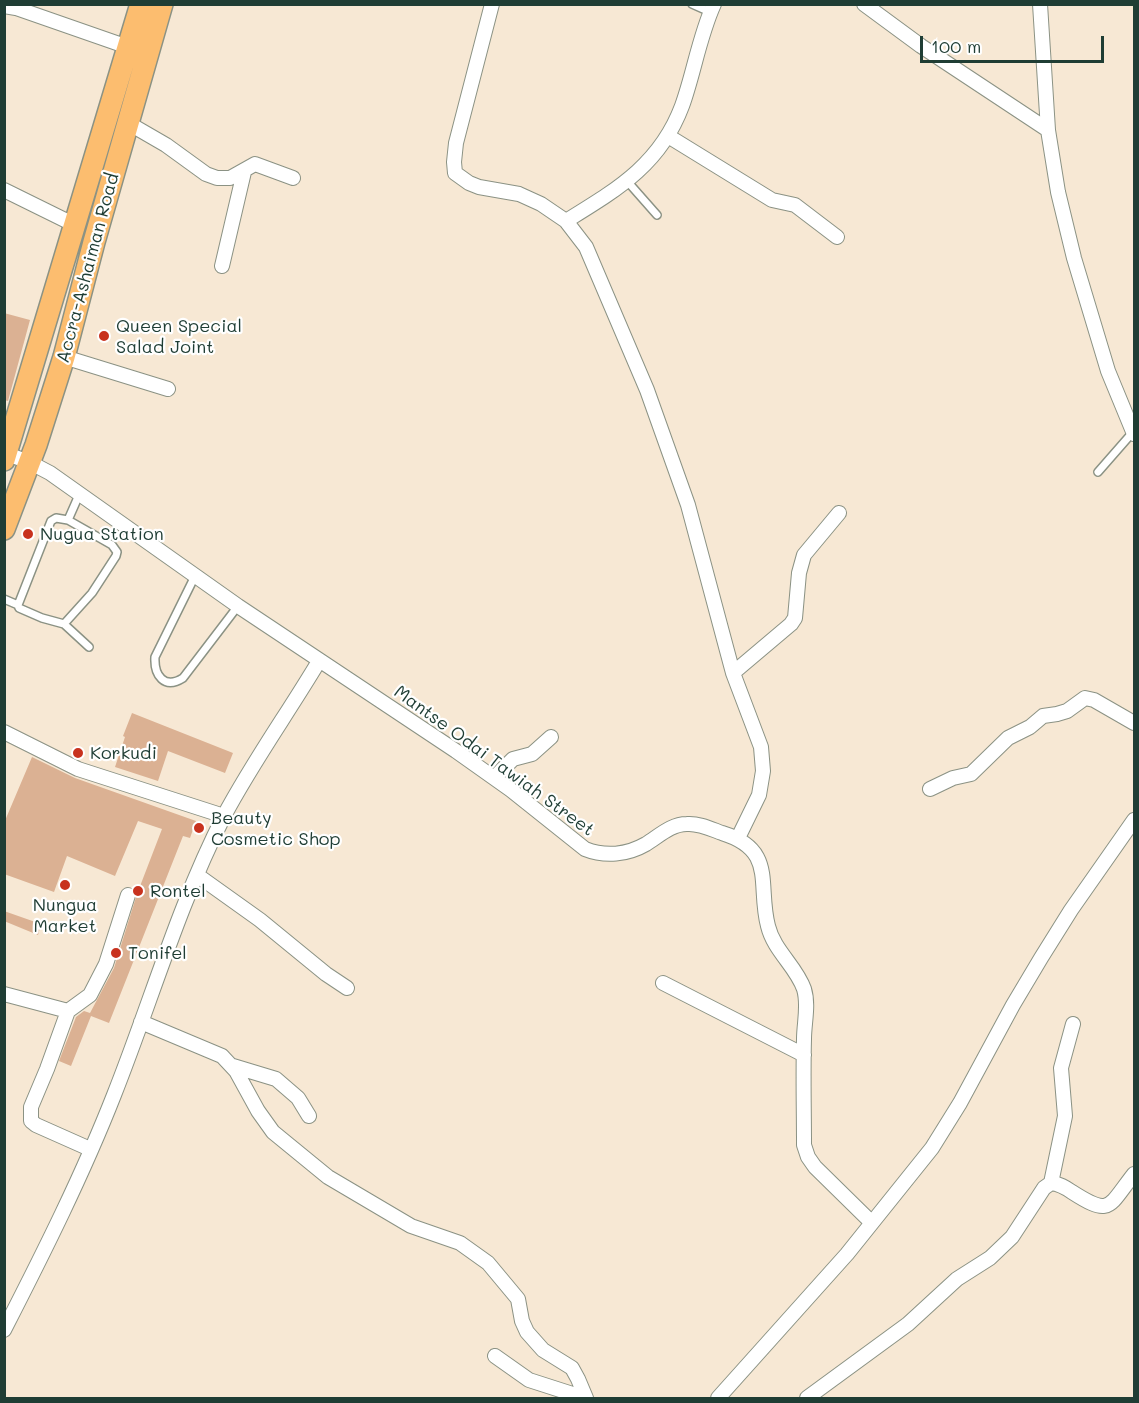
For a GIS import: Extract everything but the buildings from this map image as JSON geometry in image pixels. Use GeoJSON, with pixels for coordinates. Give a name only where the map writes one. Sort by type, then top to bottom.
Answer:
{"type":"FeatureCollection","features":[{"type":"Feature","properties":{"kind":"main road","name":"Accra-Ashaiman Road"},"geometry":{"type":"LineString","coordinates":[[4,529],[18,446],[75,225],[141,4]]}},
{"type":"Feature","properties":{"kind":"main road","name":"Accra-Ashaiman Road"},"geometry":{"type":"LineString","coordinates":[[18,446],[64,357],[162,4]]}},
{"type":"Feature","properties":{"kind":"street"},"geometry":{"type":"LineString","coordinates":[[492,4],[456,143],[455,173],[479,187],[519,194],[541,204],[566,221],[586,247],[651,401],[688,505],[734,673],[760,747],[763,771],[759,795],[738,838]]}},
{"type":"Feature","properties":{"kind":"street"},"geometry":{"type":"LineString","coordinates":[[864,4],[921,46],[1048,130]]}},
{"type":"Feature","properties":{"kind":"street"},"geometry":{"type":"LineString","coordinates":[[1040,4],[1048,130],[1058,192],[1074,258],[1108,371],[1133,433]]}},
{"type":"Feature","properties":{"kind":"street"},"geometry":{"type":"LineString","coordinates":[[4,6],[16,8],[128,47]]}},
{"type":"Feature","properties":{"kind":"street"},"geometry":{"type":"LineString","coordinates":[[566,221],[620,188],[645,165],[668,136],[682,107],[712,8]]}},
{"type":"Feature","properties":{"kind":"street"},"geometry":{"type":"LineString","coordinates":[[128,123],[166,145],[206,174],[217,178],[230,178],[255,164],[293,178]]}},
{"type":"Feature","properties":{"kind":"street"},"geometry":{"type":"LineString","coordinates":[[668,136],[772,200],[803,209],[837,237]]}},
{"type":"Feature","properties":{"kind":"street"},"geometry":{"type":"LineString","coordinates":[[222,266],[244,172]]}},
{"type":"Feature","properties":{"kind":"street"},"geometry":{"type":"LineString","coordinates":[[4,190],[75,225]]}},
{"type":"Feature","properties":{"kind":"street"},"geometry":{"type":"LineString","coordinates":[[64,357],[168,388]]}},
{"type":"Feature","properties":{"kind":"street","name":"Mantse Odai Tawiah Street"},"geometry":{"type":"LineString","coordinates":[[18,446],[79,495],[238,606],[494,778],[585,849],[597,854],[628,851],[645,845],[674,826],[687,824],[702,826],[738,838],[760,861],[767,923],[771,935],[776,946],[801,981],[805,992],[807,1002],[804,1055],[804,1145],[808,1157],[815,1167],[871,1222]]}},
{"type":"Feature","properties":{"kind":"street"},"geometry":{"type":"LineString","coordinates":[[734,673],[792,624],[795,618],[799,573],[804,555],[839,513]]}},
{"type":"Feature","properties":{"kind":"street"},"geometry":{"type":"LineString","coordinates":[[4,1330],[48,1244],[114,1096],[197,875],[224,816],[319,661]]}},
{"type":"Feature","properties":{"kind":"street"},"geometry":{"type":"LineString","coordinates":[[930,789],[953,778],[971,774],[1008,738],[1043,716],[1067,711],[1085,698],[1094,700],[1134,723]]}},
{"type":"Feature","properties":{"kind":"street"},"geometry":{"type":"LineString","coordinates":[[4,732],[78,769],[224,816]]}},
{"type":"Feature","properties":{"kind":"street"},"geometry":{"type":"LineString","coordinates":[[494,778],[513,759],[532,754],[551,737]]}},
{"type":"Feature","properties":{"kind":"street"},"geometry":{"type":"LineString","coordinates":[[718,1398],[821,1285],[946,1128],[1012,1005],[1071,910],[1134,820]]}},
{"type":"Feature","properties":{"kind":"street"},"geometry":{"type":"LineString","coordinates":[[197,875],[260,920],[326,974],[347,988]]}},
{"type":"Feature","properties":{"kind":"street"},"geometry":{"type":"LineString","coordinates":[[90,1149],[42,1129],[31,1121],[31,1107],[68,1011],[90,994],[106,964],[129,895]]}},
{"type":"Feature","properties":{"kind":"street"},"geometry":{"type":"LineString","coordinates":[[663,983],[804,1055]]}},
{"type":"Feature","properties":{"kind":"street"},"geometry":{"type":"LineString","coordinates":[[4,994],[68,1011]]}},
{"type":"Feature","properties":{"kind":"street"},"geometry":{"type":"LineString","coordinates":[[141,1022],[222,1056],[243,1080],[258,1111],[273,1132],[328,1177],[411,1226],[460,1243],[488,1263],[518,1299],[522,1321],[527,1332],[543,1350],[572,1368],[585,1398]]}},
{"type":"Feature","properties":{"kind":"street"},"geometry":{"type":"LineString","coordinates":[[1051,1183],[1065,1116],[1061,1068],[1073,1024]]}},
{"type":"Feature","properties":{"kind":"street"},"geometry":{"type":"LineString","coordinates":[[233,1066],[276,1079],[298,1098],[309,1116]]}},
{"type":"Feature","properties":{"kind":"street"},"geometry":{"type":"LineString","coordinates":[[807,1398],[908,1324],[957,1280],[990,1258],[1012,1237],[1044,1188],[1051,1183],[1058,1183],[1101,1207],[1113,1201],[1134,1174]]}},
{"type":"Feature","properties":{"kind":"street"},"geometry":{"type":"LineString","coordinates":[[495,1356],[529,1380],[585,1398]]}},
{"type":"Feature","properties":{"kind":"lane"},"geometry":{"type":"LineString","coordinates":[[692,4],[712,8]]}},
{"type":"Feature","properties":{"kind":"lane"},"geometry":{"type":"LineString","coordinates":[[627,181],[657,215]]}},
{"type":"Feature","properties":{"kind":"lane"},"geometry":{"type":"LineString","coordinates":[[1098,472],[1133,433]]}},
{"type":"Feature","properties":{"kind":"lane"},"geometry":{"type":"LineString","coordinates":[[68,520],[79,495]]}},
{"type":"Feature","properties":{"kind":"lane"},"geometry":{"type":"LineString","coordinates":[[18,605],[51,521],[56,518],[68,520],[112,545],[117,552],[92,593],[64,624]]}},
{"type":"Feature","properties":{"kind":"lane"},"geometry":{"type":"LineString","coordinates":[[196,576],[155,657],[154,669],[165,681],[176,683],[183,678],[238,606]]}},
{"type":"Feature","properties":{"kind":"lane"},"geometry":{"type":"LineString","coordinates":[[4,599],[42,618],[64,624],[89,647]]}},
{"type":"Feature","properties":{"kind":"place","name":"Queen Special Salad Joint"},"geometry":{"type":"Point","coordinates":[104,336]}},
{"type":"Feature","properties":{"kind":"place","name":"Nugua Station"},"geometry":{"type":"Point","coordinates":[28,534]}},
{"type":"Feature","properties":{"kind":"place","name":"Korkudi"},"geometry":{"type":"Point","coordinates":[78,753]}},
{"type":"Feature","properties":{"kind":"place","name":"Beauty Cosmetic Shop"},"geometry":{"type":"Point","coordinates":[199,828]}},
{"type":"Feature","properties":{"kind":"place","name":"Nungua Market"},"geometry":{"type":"Point","coordinates":[65,885]}},
{"type":"Feature","properties":{"kind":"place","name":"Rontel"},"geometry":{"type":"Point","coordinates":[138,891]}},
{"type":"Feature","properties":{"kind":"place","name":"Tonifel"},"geometry":{"type":"Point","coordinates":[116,953]}}]}
